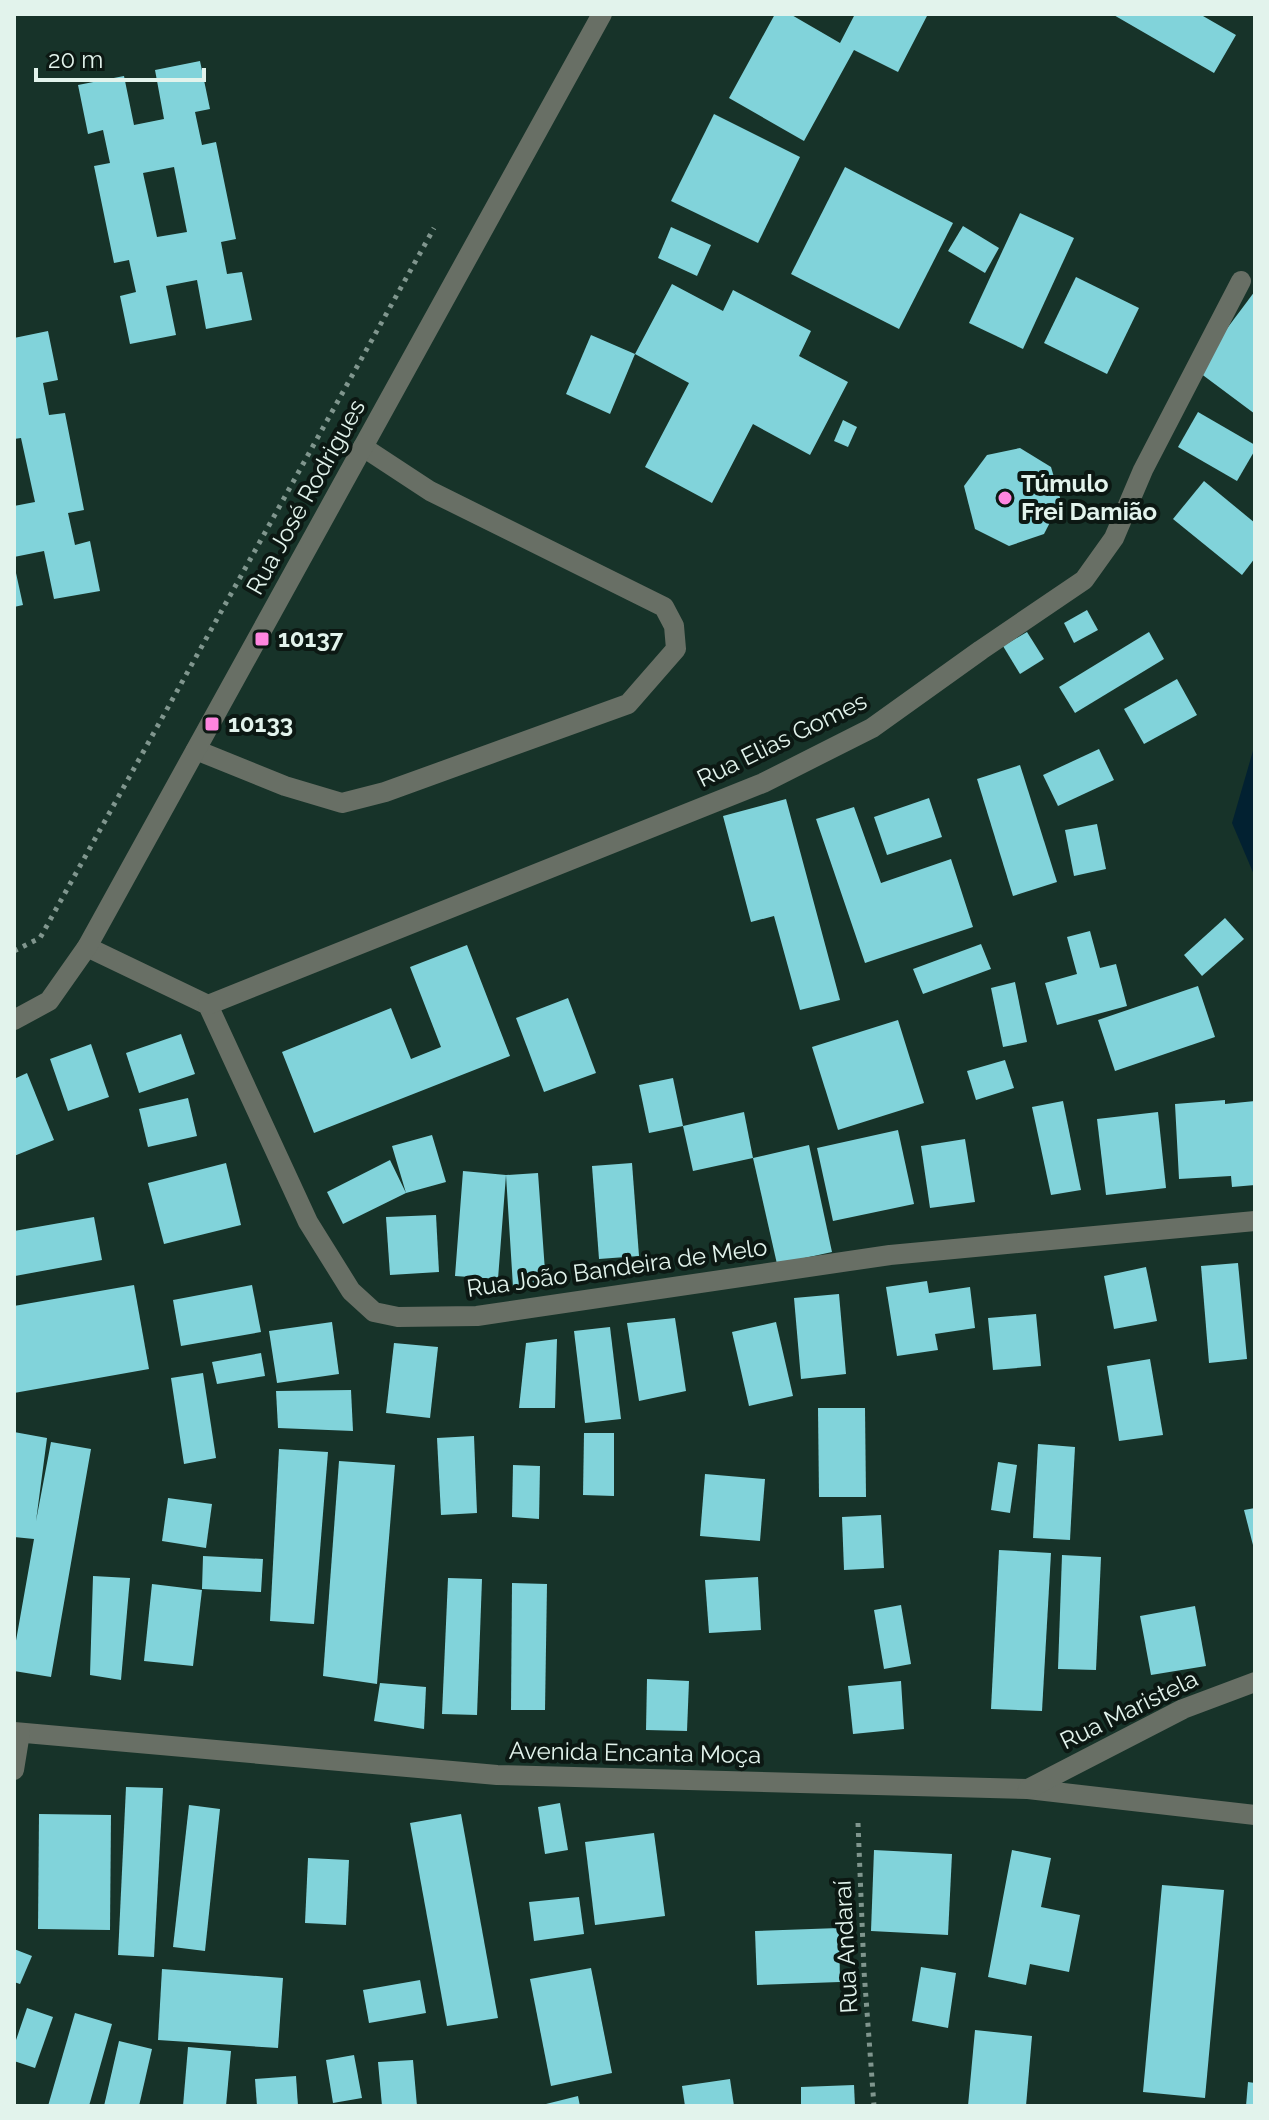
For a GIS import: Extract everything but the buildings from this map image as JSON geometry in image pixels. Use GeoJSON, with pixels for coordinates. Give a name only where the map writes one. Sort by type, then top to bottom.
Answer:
{"type":"FeatureCollection","features":[{"type":"Feature","properties":{"kind":"street","name":"Rua José Rodrigues"},"geometry":{"type":"LineString","coordinates":[[14,1020],[49,1001],[87,947],[602,14]]}},
{"type":"Feature","properties":{"kind":"street","name":"Rua Elias Gomes"},"geometry":{"type":"LineString","coordinates":[[208,1005],[763,783],[872,728],[1084,580],[1114,538],[1143,470],[1241,281]]}},
{"type":"Feature","properties":{"kind":"street"},"geometry":{"type":"LineString","coordinates":[[196,750],[285,786],[342,803],[385,792],[628,704],[676,649],[674,626],[664,607],[430,491],[363,447]]}},
{"type":"Feature","properties":{"kind":"street"},"geometry":{"type":"LineString","coordinates":[[87,947],[208,1005]]}},
{"type":"Feature","properties":{"kind":"street","name":"Rua João Bandeira de Melo"},"geometry":{"type":"LineString","coordinates":[[208,1005],[308,1222],[351,1291],[374,1312],[398,1317],[477,1316],[890,1255],[1255,1221]]}},
{"type":"Feature","properties":{"kind":"street","name":"Rua Maristela"},"geometry":{"type":"LineString","coordinates":[[1028,1789],[1183,1709],[1255,1682]]}},
{"type":"Feature","properties":{"kind":"street"},"geometry":{"type":"LineString","coordinates":[[14,1770],[17,1733]]}},
{"type":"Feature","properties":{"kind":"street","name":"Avenida Encanta Moça"},"geometry":{"type":"LineString","coordinates":[[17,1733],[497,1775],[1028,1789],[1255,1815]]}},
{"type":"Feature","properties":{"kind":"path"},"geometry":{"type":"LineString","coordinates":[[14,951],[40,938],[438,221]]}},
{"type":"Feature","properties":{"kind":"path","name":"Rua Andaraí"},"geometry":{"type":"LineString","coordinates":[[857,1786],[864,1971],[874,2106]]}},
{"type":"Feature","properties":{"kind":"water"},"geometry":{"type":"Polygon","coordinates":[[[1255,744],[1255,877],[1232,823],[1255,744]]]}},
{"type":"Feature","properties":{"kind":"place","name":"Túmulo Frei Damião"},"geometry":{"type":"Point","coordinates":[1005,498]}},
{"type":"Feature","properties":{"kind":"place","name":"10137"},"geometry":{"type":"Point","coordinates":[262,639]}},
{"type":"Feature","properties":{"kind":"place","name":"10133"},"geometry":{"type":"Point","coordinates":[212,724]}}]}
